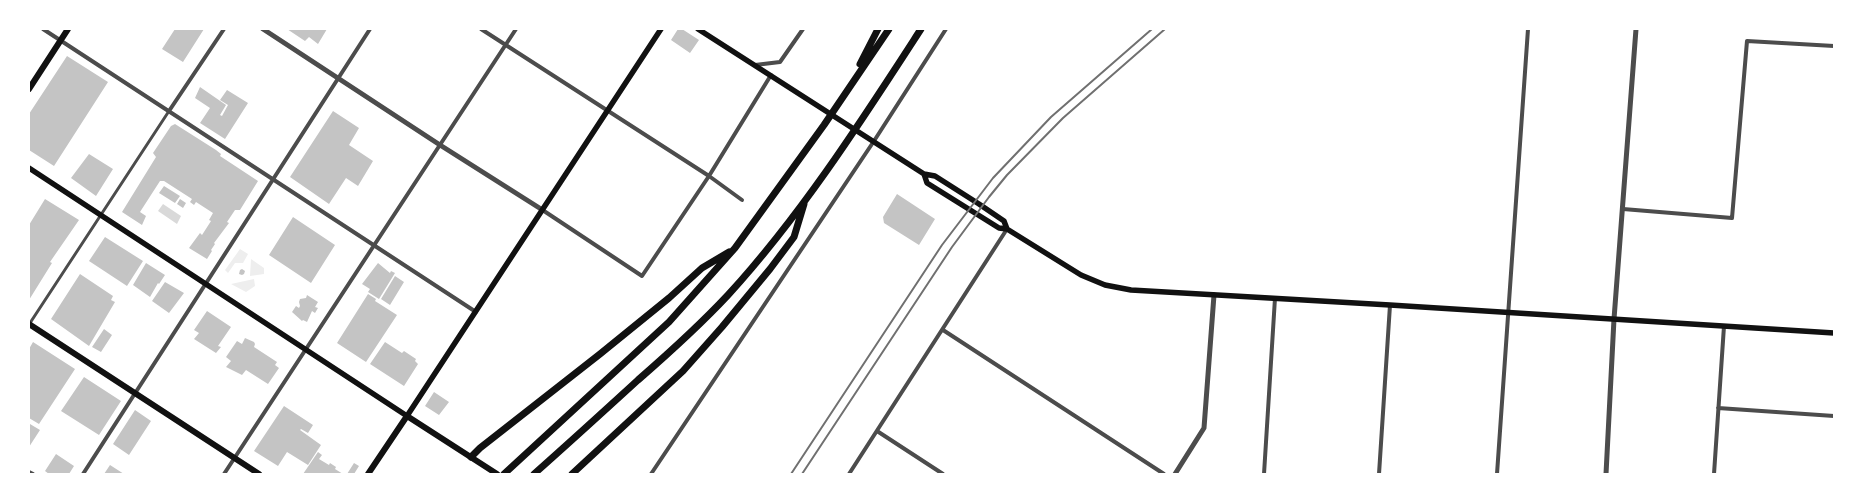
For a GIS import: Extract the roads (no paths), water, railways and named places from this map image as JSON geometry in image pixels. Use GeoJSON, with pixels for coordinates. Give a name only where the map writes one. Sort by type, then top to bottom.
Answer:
{"type":"FeatureCollection","features":[{"type":"Feature","properties":{"kind":"highway"},"geometry":{"type":"LineString","coordinates":[[846,91],[878,29]]}},
{"type":"Feature","properties":{"kind":"highway"},"geometry":{"type":"LineString","coordinates":[[504,474],[669,322],[735,248],[824,125],[889,29]]}},
{"type":"Feature","properties":{"kind":"highway"},"geometry":{"type":"LineString","coordinates":[[534,474],[675,347],[728,295],[775,240],[806,199],[847,142],[921,29]]}},
{"type":"Feature","properties":{"kind":"highway"},"geometry":{"type":"LineString","coordinates":[[572,474],[682,371],[722,327],[794,237],[806,199]]}},
{"type":"Feature","properties":{"kind":"highway"},"geometry":{"type":"LineString","coordinates":[[471,457],[668,298],[702,268],[735,248]]}},
{"type":"Feature","properties":{"kind":"main road"},"geometry":{"type":"LineString","coordinates":[[29,89],[68,29]]}},
{"type":"Feature","properties":{"kind":"main road"},"geometry":{"type":"LineString","coordinates":[[368,474],[661,29]]}},
{"type":"Feature","properties":{"kind":"main road"},"geometry":{"type":"LineString","coordinates":[[698,29],[924,174],[935,176],[979,204],[1004,221],[1007,229]]}},
{"type":"Feature","properties":{"kind":"main road"},"geometry":{"type":"LineString","coordinates":[[29,168],[305,351],[497,474]]}},
{"type":"Feature","properties":{"kind":"main road"},"geometry":{"type":"LineString","coordinates":[[924,174],[927,184],[999,228],[1007,229],[1081,275],[1105,285],[1131,290],[1834,333]]}},
{"type":"Feature","properties":{"kind":"main road"},"geometry":{"type":"LineString","coordinates":[[29,325],[259,474]]}},
{"type":"Feature","properties":{"kind":"street"},"geometry":{"type":"LineString","coordinates":[[42,29],[476,312]]}},
{"type":"Feature","properties":{"kind":"street"},"geometry":{"type":"LineString","coordinates":[[29,325],[224,29]]}},
{"type":"Feature","properties":{"kind":"street"},"geometry":{"type":"LineString","coordinates":[[263,29],[642,276],[709,176],[771,75]]}},
{"type":"Feature","properties":{"kind":"street"},"geometry":{"type":"LineString","coordinates":[[83,474],[370,29]]}},
{"type":"Feature","properties":{"kind":"street"},"geometry":{"type":"LineString","coordinates":[[481,29],[709,176],[742,200]]}},
{"type":"Feature","properties":{"kind":"street"},"geometry":{"type":"LineString","coordinates":[[224,474],[516,29]]}},
{"type":"Feature","properties":{"kind":"street"},"geometry":{"type":"LineString","coordinates":[[755,65],[780,62],[803,29]]}},
{"type":"Feature","properties":{"kind":"street"},"geometry":{"type":"LineString","coordinates":[[651,474],[874,141],[946,29]]}},
{"type":"Feature","properties":{"kind":"street"},"geometry":{"type":"LineString","coordinates":[[1497,474],[1528,29]]}},
{"type":"Feature","properties":{"kind":"street"},"geometry":{"type":"LineString","coordinates":[[1606,474],[1614,319],[1636,29]]}},
{"type":"Feature","properties":{"kind":"street"},"geometry":{"type":"LineString","coordinates":[[1623,209],[1732,218],[1747,41],[1834,46]]}},
{"type":"Feature","properties":{"kind":"street"},"geometry":{"type":"LineString","coordinates":[[849,474],[1007,229]]}},
{"type":"Feature","properties":{"kind":"street"},"geometry":{"type":"LineString","coordinates":[[1175,474],[1204,428],[1214,295]]}},
{"type":"Feature","properties":{"kind":"street"},"geometry":{"type":"LineString","coordinates":[[1264,474],[1275,298]]}},
{"type":"Feature","properties":{"kind":"street"},"geometry":{"type":"LineString","coordinates":[[1379,474],[1390,305]]}},
{"type":"Feature","properties":{"kind":"street"},"geometry":{"type":"LineString","coordinates":[[1714,474],[1724,326]]}},
{"type":"Feature","properties":{"kind":"street"},"geometry":{"type":"LineString","coordinates":[[942,330],[1164,474]]}},
{"type":"Feature","properties":{"kind":"street"},"geometry":{"type":"LineString","coordinates":[[1718,408],[1834,416]]}},
{"type":"Feature","properties":{"kind":"street"},"geometry":{"type":"LineString","coordinates":[[877,431],[943,474]]}},
{"type":"Feature","properties":{"kind":"street"},"geometry":{"type":"LineString","coordinates":[[29,472],[33,474]]}},
{"type":"Feature","properties":{"kind":"railway"},"geometry":{"type":"LineString","coordinates":[[791,474],[942,245],[993,178],[1051,117],[1152,29]]}},
{"type":"Feature","properties":{"kind":"railway"},"geometry":{"type":"LineString","coordinates":[[802,474],[952,247],[989,197],[1007,175],[1063,118],[1165,29]]}}]}
